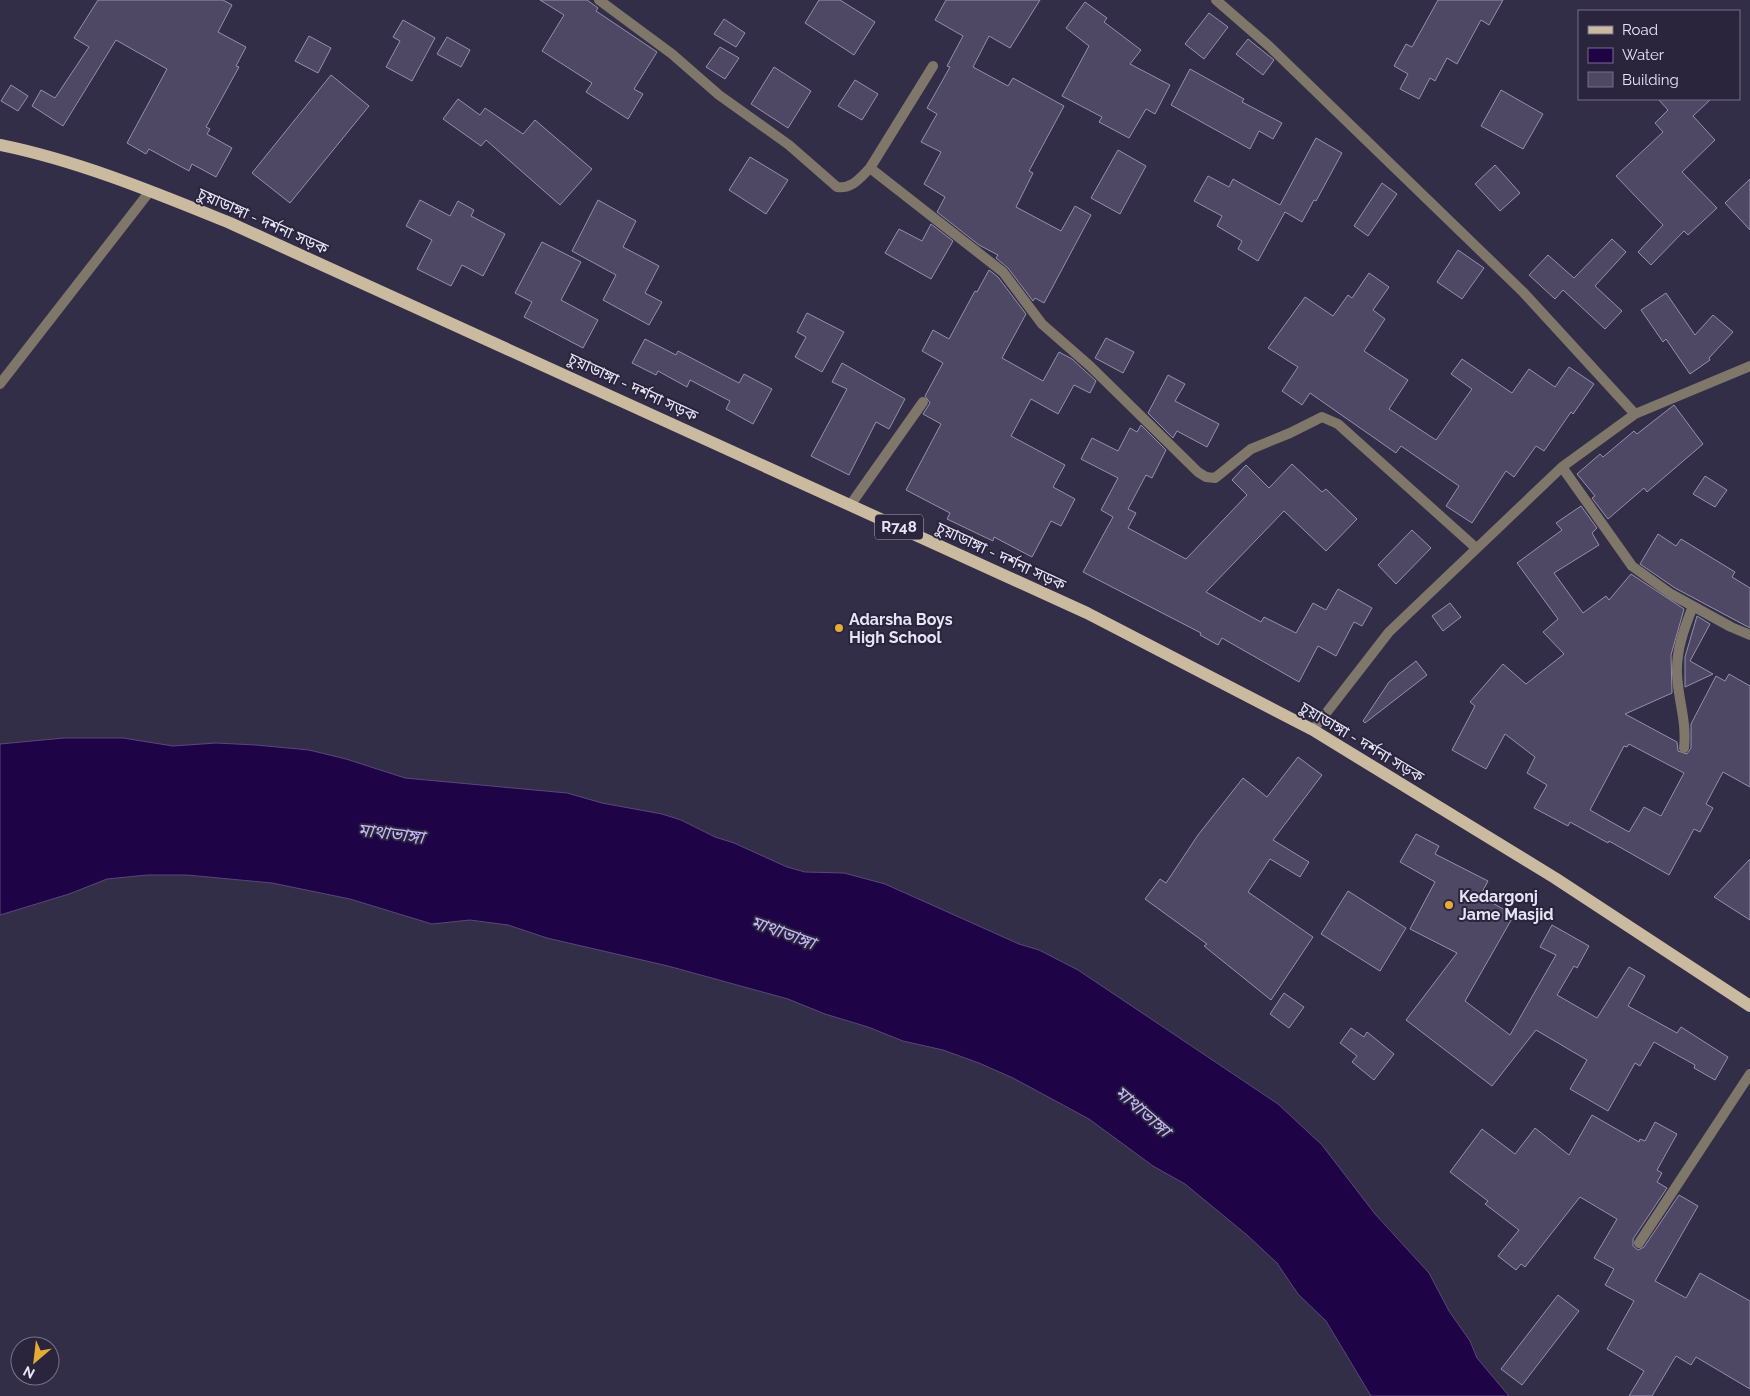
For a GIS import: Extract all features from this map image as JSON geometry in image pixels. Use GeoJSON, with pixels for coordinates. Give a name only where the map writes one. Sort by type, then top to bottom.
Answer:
{"type":"FeatureCollection","features":[{"type":"Feature","properties":{"kind":"main road","name":"চুয়াডাঙ্গা - দর্শনা সড়ক"},"geometry":{"type":"LineString","coordinates":[[0,145],[30,151],[150,191],[230,223],[851,504],[1087,614],[1312,730],[1555,878],[1750,1006]]}},
{"type":"Feature","properties":{"kind":"street"},"geometry":{"type":"LineString","coordinates":[[599,0],[672,54],[719,95],[789,145],[837,187],[846,188],[855,183],[870,168],[933,66]]}},
{"type":"Feature","properties":{"kind":"street"},"geometry":{"type":"LineString","coordinates":[[1216,0],[1270,47],[1523,292],[1635,414]]}},
{"type":"Feature","properties":{"kind":"street"},"geometry":{"type":"LineString","coordinates":[[870,168],[1003,272],[1042,324],[1090,366],[1198,472],[1206,477],[1215,478],[1251,449],[1322,417],[1326,417],[1338,424],[1476,548]]}},
{"type":"Feature","properties":{"kind":"street"},"geometry":{"type":"LineString","coordinates":[[0,384],[150,191]]}},
{"type":"Feature","properties":{"kind":"street"},"geometry":{"type":"LineString","coordinates":[[1312,730],[1389,632],[1562,467],[1635,414],[1750,366]]}},
{"type":"Feature","properties":{"kind":"street"},"geometry":{"type":"LineString","coordinates":[[851,504],[923,402]]}},
{"type":"Feature","properties":{"kind":"street"},"geometry":{"type":"LineString","coordinates":[[1562,467],[1632,566],[1671,594],[1731,627],[1750,635]]}},
{"type":"Feature","properties":{"kind":"street"},"geometry":{"type":"LineString","coordinates":[[1684,748],[1686,728],[1677,674],[1680,638],[1694,606]]}},
{"type":"Feature","properties":{"kind":"street"},"geometry":{"type":"LineString","coordinates":[[1639,1243],[1750,1074]]}},
{"type":"Feature","properties":{"kind":"water","name":"মাথাভাঙ্গা"},"geometry":{"type":"Polygon","coordinates":[[[64,738],[123,738],[173,746],[216,743],[309,750],[346,759],[405,778],[567,793],[602,803],[662,814],[681,820],[715,837],[734,843],[787,867],[805,872],[844,873],[885,884],[1019,944],[1039,950],[1078,970],[1278,1104],[1322,1145],[1375,1214],[1429,1273],[1449,1311],[1470,1341],[1477,1358],[1509,1396],[1371,1396],[1326,1321],[1298,1294],[1277,1263],[1247,1235],[1185,1184],[1153,1166],[1089,1119],[1013,1078],[943,1050],[903,1041],[788,999],[668,966],[547,938],[508,925],[470,920],[432,924],[350,899],[272,883],[187,875],[147,875],[107,879],[69,894],[0,915],[0,744],[64,738]]]}},
{"type":"Feature","properties":{"kind":"building"},"geometry":{"type":"Polygon","coordinates":[[[98,0],[223,0],[232,5],[218,32],[246,47],[236,66],[239,67],[206,127],[210,129],[207,134],[232,148],[216,177],[192,164],[189,171],[149,149],[146,154],[127,143],[167,69],[116,40],[63,126],[32,106],[41,90],[55,98],[89,47],[74,38],[98,0]]]}},
{"type":"Feature","properties":{"kind":"building"},"geometry":{"type":"Polygon","coordinates":[[[540,0],[587,0],[598,8],[596,11],[657,52],[634,89],[643,94],[628,119],[586,92],[592,83],[542,51],[564,15],[540,0]]]}},
{"type":"Feature","properties":{"kind":"building"},"geometry":{"type":"Polygon","coordinates":[[[819,0],[840,0],[875,22],[854,55],[805,23],[819,0]]]}},
{"type":"Feature","properties":{"kind":"building"},"geometry":{"type":"Polygon","coordinates":[[[946,0],[1040,0],[1010,48],[989,36],[973,67],[1008,86],[1013,78],[1064,106],[1029,171],[1033,173],[1016,207],[1061,231],[1075,206],[1091,215],[1044,303],[1035,298],[1033,301],[1008,268],[996,258],[998,255],[979,245],[937,212],[945,197],[924,184],[941,152],[921,142],[937,114],[927,108],[950,67],[947,66],[963,36],[935,20],[946,0]]]}},
{"type":"Feature","properties":{"kind":"building"},"geometry":{"type":"Polygon","coordinates":[[[1438,0],[1503,0],[1489,25],[1481,20],[1457,64],[1447,58],[1435,81],[1430,78],[1419,99],[1400,89],[1408,74],[1394,66],[1406,44],[1412,47],[1438,0]]]}},
{"type":"Feature","properties":{"kind":"building"},"geometry":{"type":"Polygon","coordinates":[[[1085,2],[1107,18],[1104,22],[1141,50],[1130,64],[1170,85],[1155,114],[1146,109],[1129,138],[1099,122],[1102,117],[1062,96],[1089,46],[1066,28],[1085,2]]]}},
{"type":"Feature","properties":{"kind":"building"},"geometry":{"type":"Polygon","coordinates":[[[1209,13],[1228,27],[1204,59],[1185,44],[1209,13]]]}},
{"type":"Feature","properties":{"kind":"building"},"geometry":{"type":"Polygon","coordinates":[[[724,19],[745,33],[736,47],[714,34],[724,19]]]}},
{"type":"Feature","properties":{"kind":"building"},"geometry":{"type":"Polygon","coordinates":[[[403,20],[435,38],[412,81],[386,67],[400,41],[393,37],[403,20]]]}},
{"type":"Feature","properties":{"kind":"building"},"geometry":{"type":"Polygon","coordinates":[[[309,36],[331,48],[318,73],[295,61],[309,36]]]}},
{"type":"Feature","properties":{"kind":"building"},"geometry":{"type":"Polygon","coordinates":[[[447,37],[470,50],[461,67],[437,54],[447,37]]]}},
{"type":"Feature","properties":{"kind":"building"},"geometry":{"type":"Polygon","coordinates":[[[1248,39],[1274,60],[1263,75],[1236,54],[1248,39]]]}},
{"type":"Feature","properties":{"kind":"building"},"geometry":{"type":"Polygon","coordinates":[[[720,47],[739,58],[725,79],[706,67],[720,47]]]}},
{"type":"Feature","properties":{"kind":"building"},"geometry":{"type":"Polygon","coordinates":[[[774,67],[811,91],[788,128],[751,104],[774,67]]]}},
{"type":"Feature","properties":{"kind":"building"},"geometry":{"type":"Polygon","coordinates":[[[1190,69],[1244,99],[1242,102],[1282,123],[1273,139],[1259,131],[1250,149],[1171,105],[1190,69]]]}},
{"type":"Feature","properties":{"kind":"building"},"geometry":{"type":"Polygon","coordinates":[[[331,75],[369,106],[290,203],[252,173],[331,75]]]}},
{"type":"Feature","properties":{"kind":"building"},"geometry":{"type":"Polygon","coordinates":[[[855,80],[878,94],[862,120],[838,106],[855,80]]]}},
{"type":"Feature","properties":{"kind":"building"},"geometry":{"type":"Polygon","coordinates":[[[11,85],[28,96],[18,111],[1,101],[11,85]]]}},
{"type":"Feature","properties":{"kind":"building"},"geometry":{"type":"Polygon","coordinates":[[[1501,90],[1543,114],[1523,149],[1481,126],[1501,90]]]}},
{"type":"Feature","properties":{"kind":"building"},"geometry":{"type":"Polygon","coordinates":[[[458,99],[480,115],[485,108],[523,134],[535,120],[592,169],[560,205],[486,140],[481,146],[443,119],[458,99]]]}},
{"type":"Feature","properties":{"kind":"building"},"geometry":{"type":"Polygon","coordinates":[[[1659,100],[1710,100],[1693,116],[1715,140],[1682,172],[1717,208],[1688,235],[1684,231],[1651,265],[1638,252],[1663,225],[1616,176],[1663,132],[1655,123],[1668,110],[1659,100]]]}},
{"type":"Feature","properties":{"kind":"building"},"geometry":{"type":"Polygon","coordinates":[[[1316,138],[1342,153],[1316,201],[1314,200],[1302,222],[1285,212],[1258,261],[1238,249],[1242,241],[1217,226],[1222,216],[1194,201],[1208,176],[1229,187],[1233,179],[1280,205],[1316,138]]]}},
{"type":"Feature","properties":{"kind":"building"},"geometry":{"type":"Polygon","coordinates":[[[1118,150],[1146,166],[1120,214],[1091,198],[1118,150]]]}},
{"type":"Feature","properties":{"kind":"building"},"geometry":{"type":"Polygon","coordinates":[[[750,157],[788,180],[766,214],[729,190],[750,157]]]}},
{"type":"Feature","properties":{"kind":"building"},"geometry":{"type":"Polygon","coordinates":[[[1495,165],[1520,193],[1500,211],[1475,184],[1495,165]]]}},
{"type":"Feature","properties":{"kind":"building"},"geometry":{"type":"Polygon","coordinates":[[[1750,179],[1750,230],[1725,203],[1750,179]]]}},
{"type":"Feature","properties":{"kind":"building"},"geometry":{"type":"Polygon","coordinates":[[[1382,183],[1397,194],[1368,236],[1354,226],[1382,183]]]}},
{"type":"Feature","properties":{"kind":"building"},"geometry":{"type":"Polygon","coordinates":[[[420,200],[450,216],[458,201],[474,210],[471,216],[505,234],[483,276],[462,265],[451,286],[417,269],[432,240],[406,226],[420,200]]]}},
{"type":"Feature","properties":{"kind":"building"},"geometry":{"type":"Polygon","coordinates":[[[598,200],[636,221],[623,247],[659,266],[645,293],[662,302],[649,325],[603,300],[616,275],[572,251],[598,200]]]}},
{"type":"Feature","properties":{"kind":"building"},"geometry":{"type":"Polygon","coordinates":[[[931,224],[953,241],[931,279],[885,253],[899,229],[922,241],[931,224]]]}},
{"type":"Feature","properties":{"kind":"building"},"geometry":{"type":"Polygon","coordinates":[[[1612,239],[1626,252],[1595,286],[1622,311],[1605,329],[1563,290],[1555,299],[1529,275],[1548,255],[1574,278],[1612,239]]]}},
{"type":"Feature","properties":{"kind":"building"},"geometry":{"type":"Polygon","coordinates":[[[542,242],[581,262],[561,300],[598,320],[583,348],[524,317],[532,302],[515,293],[542,242]]]}},
{"type":"Feature","properties":{"kind":"building"},"geometry":{"type":"Polygon","coordinates":[[[1458,250],[1484,268],[1462,299],[1437,282],[1458,250]]]}},
{"type":"Feature","properties":{"kind":"building"},"geometry":{"type":"Polygon","coordinates":[[[989,270],[998,277],[1026,314],[1002,358],[1043,381],[1059,352],[1072,359],[1096,381],[1090,393],[1074,385],[1058,414],[1031,399],[1011,436],[1065,465],[1053,487],[1075,499],[1061,526],[1051,521],[1032,557],[994,537],[993,541],[947,519],[950,513],[906,490],[941,424],[923,414],[930,403],[925,396],[943,363],[922,351],[933,330],[949,339],[975,291],[977,292],[989,270]]]}},
{"type":"Feature","properties":{"kind":"building"},"geometry":{"type":"Polygon","coordinates":[[[1369,273],[1389,287],[1373,310],[1385,319],[1364,351],[1408,380],[1389,409],[1436,440],[1472,389],[1451,374],[1462,359],[1512,393],[1529,369],[1555,387],[1569,367],[1594,384],[1573,414],[1571,412],[1544,451],[1536,446],[1514,477],[1506,471],[1472,523],[1446,506],[1459,486],[1401,446],[1396,453],[1310,393],[1302,405],[1282,391],[1298,367],[1268,348],[1305,297],[1333,316],[1348,295],[1352,298],[1369,273]]]}},
{"type":"Feature","properties":{"kind":"building"},"geometry":{"type":"Polygon","coordinates":[[[1666,293],[1695,335],[1713,315],[1733,332],[1709,358],[1710,360],[1690,374],[1666,339],[1663,342],[1641,310],[1666,293]]]}},
{"type":"Feature","properties":{"kind":"building"},"geometry":{"type":"Polygon","coordinates":[[[807,313],[844,332],[822,372],[795,357],[806,337],[797,332],[807,313]]]}},
{"type":"Feature","properties":{"kind":"building"},"geometry":{"type":"Polygon","coordinates":[[[1106,338],[1134,352],[1123,373],[1095,358],[1106,338]]]}},
{"type":"Feature","properties":{"kind":"building"},"geometry":{"type":"Polygon","coordinates":[[[645,339],[676,355],[678,351],[739,383],[744,374],[772,389],[753,424],[726,409],[730,401],[690,380],[687,387],[658,371],[656,375],[632,363],[645,339]]]}},
{"type":"Feature","properties":{"kind":"building"},"geometry":{"type":"Polygon","coordinates":[[[842,363],[905,399],[889,429],[876,422],[849,475],[811,456],[847,389],[832,382],[842,363]]]}},
{"type":"Feature","properties":{"kind":"building"},"geometry":{"type":"Polygon","coordinates":[[[1168,375],[1185,384],[1175,401],[1219,424],[1207,447],[1177,431],[1173,438],[1148,413],[1168,375]]]}},
{"type":"Feature","properties":{"kind":"building"},"geometry":{"type":"Polygon","coordinates":[[[1674,405],[1703,444],[1647,492],[1644,488],[1608,519],[1592,498],[1595,496],[1577,474],[1600,454],[1603,457],[1634,431],[1637,434],[1674,405]]]}},
{"type":"Feature","properties":{"kind":"building"},"geometry":{"type":"Polygon","coordinates":[[[1141,425],[1166,450],[1152,478],[1146,475],[1128,509],[1136,513],[1128,528],[1186,559],[1247,495],[1232,480],[1246,465],[1269,488],[1292,464],[1322,492],[1326,489],[1357,519],[1326,551],[1284,511],[1206,592],[1261,622],[1264,617],[1296,633],[1313,603],[1326,610],[1338,589],[1372,608],[1362,626],[1354,622],[1336,656],[1318,646],[1299,682],[1222,638],[1218,645],[1200,635],[1201,633],[1083,572],[1113,517],[1101,510],[1118,478],[1081,459],[1092,438],[1118,451],[1130,428],[1137,432],[1141,425]]]}},
{"type":"Feature","properties":{"kind":"building"},"geometry":{"type":"Polygon","coordinates":[[[1705,476],[1727,490],[1715,507],[1693,494],[1705,476]]]}},
{"type":"Feature","properties":{"kind":"building"},"geometry":{"type":"Polygon","coordinates":[[[1581,506],[1597,528],[1592,533],[1599,545],[1554,573],[1583,613],[1606,596],[1609,600],[1631,574],[1684,609],[1671,655],[1672,693],[1625,714],[1677,742],[1678,751],[1687,754],[1691,748],[1691,724],[1716,676],[1725,681],[1729,674],[1750,686],[1750,787],[1723,772],[1706,804],[1713,808],[1700,832],[1694,829],[1669,875],[1609,841],[1608,843],[1570,822],[1568,826],[1534,808],[1547,785],[1527,773],[1535,757],[1505,734],[1486,769],[1452,750],[1475,706],[1470,702],[1503,664],[1526,684],[1564,654],[1543,632],[1558,619],[1517,563],[1562,530],[1556,523],[1581,506]],[[1629,744],[1627,747],[1624,746],[1590,810],[1629,832],[1644,807],[1661,816],[1684,773],[1629,744]]]}},
{"type":"Feature","properties":{"kind":"building"},"geometry":{"type":"Polygon","coordinates":[[[1412,530],[1431,548],[1396,584],[1378,565],[1412,530]]]}},
{"type":"Feature","properties":{"kind":"building"},"geometry":{"type":"Polygon","coordinates":[[[1658,534],[1676,546],[1681,539],[1735,572],[1732,577],[1750,588],[1750,628],[1675,588],[1640,564],[1658,534]]]}},
{"type":"Feature","properties":{"kind":"building"},"geometry":{"type":"Polygon","coordinates":[[[1450,603],[1461,617],[1443,631],[1432,616],[1450,603]]]}},
{"type":"Feature","properties":{"kind":"building"},"geometry":{"type":"Polygon","coordinates":[[[1697,616],[1710,624],[1690,661],[1713,674],[1685,687],[1685,657],[1697,616]]]}},
{"type":"Feature","properties":{"kind":"building"},"geometry":{"type":"Polygon","coordinates":[[[1416,661],[1427,675],[1365,723],[1363,721],[1389,682],[1416,661]]]}},
{"type":"Feature","properties":{"kind":"building"},"geometry":{"type":"Polygon","coordinates":[[[1298,757],[1322,775],[1273,840],[1309,862],[1300,877],[1270,859],[1248,892],[1313,937],[1271,1000],[1204,946],[1207,944],[1145,899],[1160,879],[1166,883],[1198,835],[1243,778],[1267,797],[1298,757]]]}},
{"type":"Feature","properties":{"kind":"building"},"geometry":{"type":"Polygon","coordinates":[[[1416,834],[1439,846],[1435,854],[1488,881],[1480,896],[1514,915],[1465,1001],[1510,1035],[1556,955],[1540,947],[1552,925],[1589,946],[1577,968],[1574,966],[1557,995],[1597,1018],[1629,967],[1645,976],[1628,1006],[1677,1033],[1681,1027],[1728,1057],[1715,1080],[1694,1068],[1695,1065],[1654,1042],[1640,1066],[1635,1063],[1608,1111],[1570,1089],[1587,1060],[1536,1030],[1492,1086],[1406,1020],[1457,953],[1410,929],[1435,882],[1400,862],[1416,834]]]}},
{"type":"Feature","properties":{"kind":"building"},"geometry":{"type":"Polygon","coordinates":[[[1750,859],[1750,920],[1714,897],[1750,859]]]}},
{"type":"Feature","properties":{"kind":"building"},"geometry":{"type":"Polygon","coordinates":[[[1348,891],[1406,928],[1380,971],[1321,934],[1348,891]]]}},
{"type":"Feature","properties":{"kind":"building"},"geometry":{"type":"Polygon","coordinates":[[[1284,993],[1304,1007],[1289,1028],[1270,1014],[1284,993]]]}},
{"type":"Feature","properties":{"kind":"building"},"geometry":{"type":"Polygon","coordinates":[[[1351,1028],[1364,1037],[1367,1032],[1394,1054],[1374,1080],[1352,1062],[1357,1056],[1340,1043],[1351,1028]]]}},
{"type":"Feature","properties":{"kind":"building"},"geometry":{"type":"Polygon","coordinates":[[[1592,1115],[1639,1142],[1640,1139],[1645,1141],[1655,1122],[1677,1134],[1657,1170],[1662,1173],[1657,1182],[1667,1188],[1633,1239],[1633,1246],[1638,1250],[1644,1247],[1679,1195],[1698,1206],[1655,1281],[1686,1298],[1700,1273],[1750,1301],[1750,1389],[1696,1357],[1691,1365],[1676,1356],[1652,1396],[1629,1396],[1644,1371],[1607,1349],[1634,1301],[1605,1285],[1614,1269],[1594,1258],[1617,1219],[1580,1197],[1525,1267],[1521,1264],[1516,1270],[1498,1256],[1519,1230],[1485,1204],[1488,1201],[1450,1172],[1482,1129],[1515,1154],[1535,1128],[1569,1155],[1592,1115]]]}},
{"type":"Feature","properties":{"kind":"building"},"geometry":{"type":"Polygon","coordinates":[[[1558,1295],[1579,1311],[1522,1385],[1501,1369],[1558,1295]]]}},
{"type":"Feature","properties":{"kind":"place","name":"Adarsha Boys High School"},"geometry":{"type":"Point","coordinates":[839,628]}},
{"type":"Feature","properties":{"kind":"place","name":"Kedargonj Jame Masjid"},"geometry":{"type":"Point","coordinates":[1449,905]}}]}
